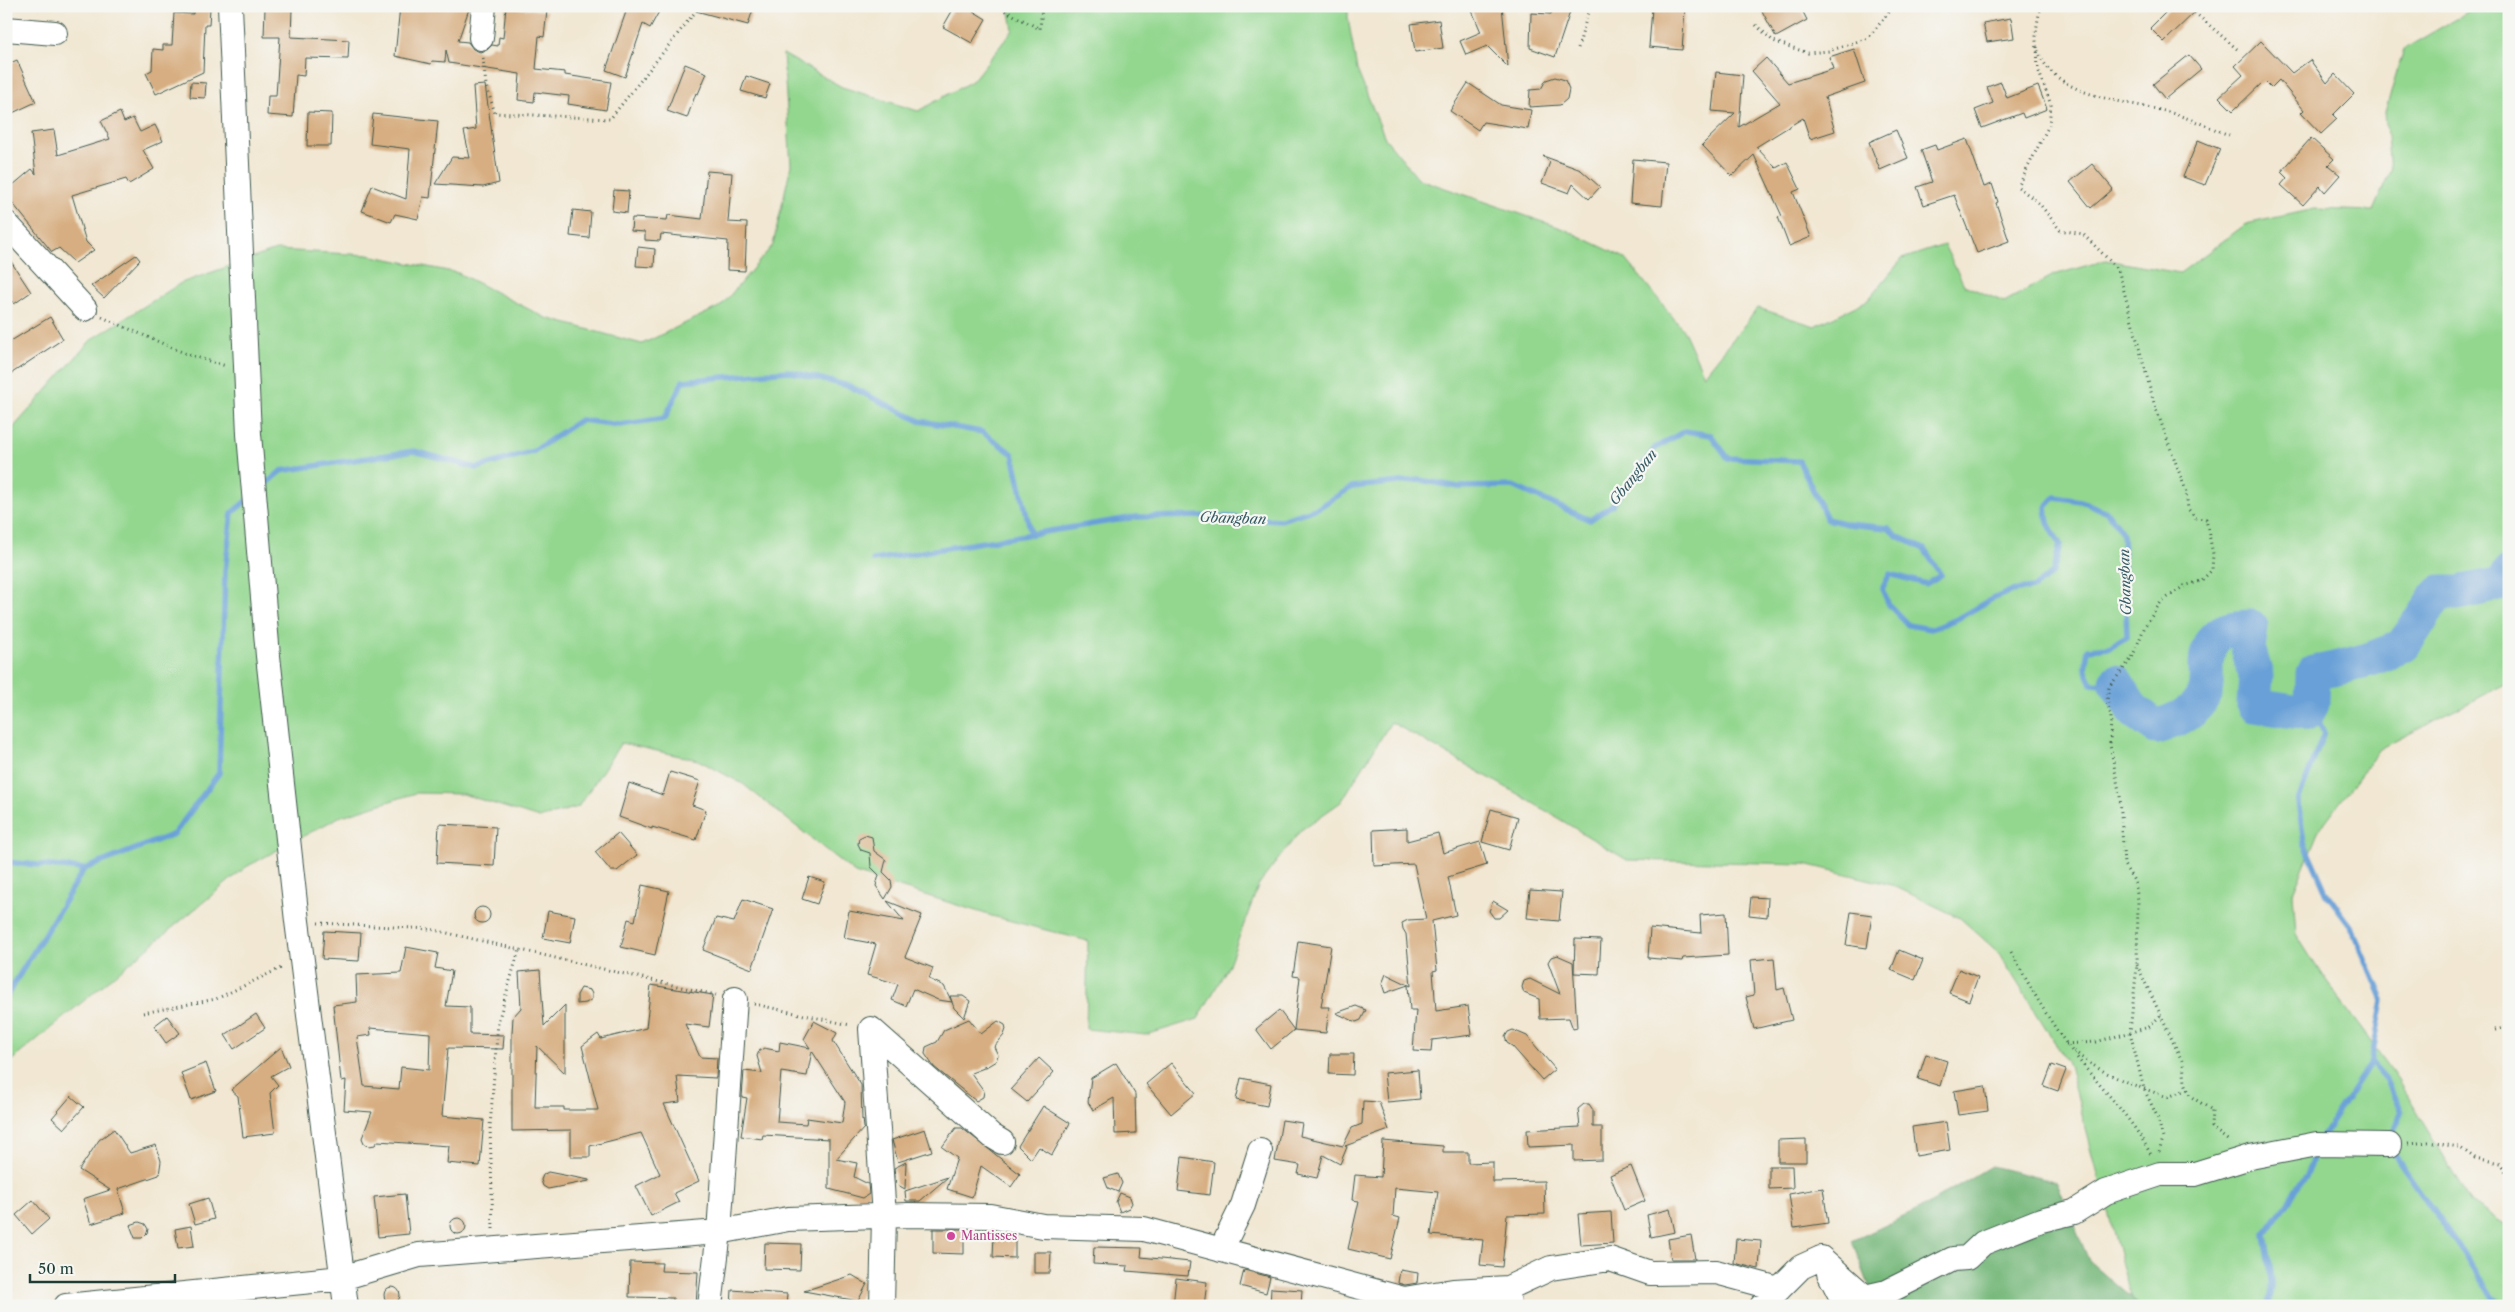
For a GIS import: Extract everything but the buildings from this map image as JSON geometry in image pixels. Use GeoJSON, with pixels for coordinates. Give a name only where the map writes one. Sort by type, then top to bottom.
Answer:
{"type":"FeatureCollection","features":[{"type":"Feature","properties":{"kind":"street"},"geometry":{"type":"LineString","coordinates":[[230,6],[249,434],[268,656],[297,921],[346,1306]]}},
{"type":"Feature","properties":{"kind":"street"},"geometry":{"type":"LineString","coordinates":[[481,38],[484,6]]}},
{"type":"Feature","properties":{"kind":"street"},"geometry":{"type":"LineString","coordinates":[[6,29],[55,33]]}},
{"type":"Feature","properties":{"kind":"street"},"geometry":{"type":"LineString","coordinates":[[6,223],[85,309]]}},
{"type":"Feature","properties":{"kind":"street"},"geometry":{"type":"LineString","coordinates":[[710,1306],[718,1232],[735,999]]}},
{"type":"Feature","properties":{"kind":"street"},"geometry":{"type":"LineString","coordinates":[[871,1029],[992,1136],[1002,1142]]}},
{"type":"Feature","properties":{"kind":"street"},"geometry":{"type":"LineString","coordinates":[[871,1029],[884,1216],[882,1306]]}},
{"type":"Feature","properties":{"kind":"street"},"geometry":{"type":"LineString","coordinates":[[1822,1258],[1865,1297],[1887,1292],[1953,1259],[1967,1258],[1984,1243],[2041,1220],[2074,1212],[2106,1192],[2160,1174],[2196,1174],[2250,1157],[2317,1144],[2388,1146]]}},
{"type":"Feature","properties":{"kind":"street"},"geometry":{"type":"LineString","coordinates":[[1222,1250],[1243,1205],[1260,1151]]}},
{"type":"Feature","properties":{"kind":"street"},"geometry":{"type":"LineString","coordinates":[[66,1306],[342,1278],[419,1255],[718,1232],[788,1219],[884,1216],[990,1216],[1043,1226],[1144,1229],[1404,1299],[1454,1291],[1508,1297],[1551,1268],[1610,1259],[1650,1273],[1716,1272],[1770,1298],[1801,1267],[1822,1258]]}},
{"type":"Feature","properties":{"kind":"street"},"geometry":{"type":"LineString","coordinates":[[1822,1258],[1846,1306]]}},
{"type":"Feature","properties":{"kind":"path"},"geometry":{"type":"LineString","coordinates":[[481,38],[486,85],[495,113],[610,119],[700,6]]}},
{"type":"Feature","properties":{"kind":"path"},"geometry":{"type":"LineString","coordinates":[[996,6],[1040,29],[1042,6]]}},
{"type":"Feature","properties":{"kind":"path"},"geometry":{"type":"LineString","coordinates":[[1578,48],[1590,6]]}},
{"type":"Feature","properties":{"kind":"path"},"geometry":{"type":"LineString","coordinates":[[1756,25],[1773,41],[1808,53],[1829,51],[1868,38],[1894,6]]}},
{"type":"Feature","properties":{"kind":"path"},"geometry":{"type":"LineString","coordinates":[[2041,6],[2038,20],[2038,69],[2051,105],[2050,125],[2018,187],[2039,203],[2060,230],[2083,234],[2118,269],[2154,403],[2186,491],[2188,509],[2196,518],[2206,519],[2213,554],[2212,570],[2201,581],[2184,586],[2161,602],[2145,626],[2132,658],[2109,687],[2107,700],[2111,716],[2110,745],[2120,796],[2124,865],[2135,882],[2138,900],[2137,965],[2130,1032],[2144,1089],[2158,1116],[2163,1138],[2159,1155],[2160,1174]]}},
{"type":"Feature","properties":{"kind":"path"},"geometry":{"type":"LineString","coordinates":[[2187,6],[2237,49]]}},
{"type":"Feature","properties":{"kind":"path"},"geometry":{"type":"LineString","coordinates":[[2037,47],[2049,69],[2072,86],[2109,100],[2168,112],[2229,135]]}},
{"type":"Feature","properties":{"kind":"path"},"geometry":{"type":"LineString","coordinates":[[85,309],[188,355],[246,372]]}},
{"type":"Feature","properties":{"kind":"path"},"geometry":{"type":"LineString","coordinates":[[297,921],[430,930],[871,1029]]}},
{"type":"Feature","properties":{"kind":"path"},"geometry":{"type":"LineString","coordinates":[[493,1249],[490,1127],[498,1022],[519,950]]}},
{"type":"Feature","properties":{"kind":"path"},"geometry":{"type":"LineString","coordinates":[[2010,952],[2036,998],[2066,1044],[2141,1136],[2160,1174]]}},
{"type":"Feature","properties":{"kind":"path"},"geometry":{"type":"LineString","coordinates":[[143,1013],[216,1000],[302,958]]}},
{"type":"Feature","properties":{"kind":"path"},"geometry":{"type":"LineString","coordinates":[[2137,965],[2183,1063],[2190,1096],[2212,1110],[2211,1127],[2250,1157]]}},
{"type":"Feature","properties":{"kind":"path"},"geometry":{"type":"LineString","coordinates":[[2066,1044],[2096,1042],[2149,1028],[2160,1015]]}},
{"type":"Feature","properties":{"kind":"path"},"geometry":{"type":"LineString","coordinates":[[2495,1030],[2509,1027]]}},
{"type":"Feature","properties":{"kind":"path"},"geometry":{"type":"LineString","coordinates":[[2066,1044],[2086,1062],[2144,1089],[2168,1097],[2188,1089]]}},
{"type":"Feature","properties":{"kind":"path"},"geometry":{"type":"LineString","coordinates":[[2388,1146],[2428,1142],[2459,1147],[2474,1158],[2500,1163],[2509,1176]]}},
{"type":"Feature","properties":{"kind":"green space"},"geometry":{"type":"Polygon","coordinates":[[[1009,6],[1348,6],[1348,18],[1357,70],[1385,138],[1419,179],[1564,229],[1625,258],[1684,331],[1704,375],[1758,308],[1815,326],[1868,300],[1902,259],[1944,245],[1964,285],[2004,302],[2054,275],[2106,260],[2180,273],[2246,224],[2315,209],[2373,211],[2390,171],[2385,112],[2404,49],[2478,6],[2509,6],[2509,682],[2380,749],[2319,830],[2293,893],[2296,934],[2323,977],[2393,1072],[2470,1202],[2509,1227],[2509,1306],[2133,1306],[2069,1065],[1998,952],[1960,918],[1892,885],[1805,864],[1627,860],[1523,797],[1391,722],[1341,802],[1301,830],[1259,884],[1228,967],[1198,1019],[1146,1035],[1086,1029],[1088,941],[992,916],[855,873],[743,784],[698,760],[621,743],[578,807],[539,818],[463,794],[416,793],[339,817],[246,867],[6,1065],[6,436],[91,340],[181,283],[276,250],[368,255],[458,273],[546,318],[642,344],[721,306],[773,245],[791,165],[783,54],[842,87],[918,111],[972,81],[1013,30],[1009,6]]]}},
{"type":"Feature","properties":{"kind":"green space"},"geometry":{"type":"Polygon","coordinates":[[[1991,1166],[2057,1182],[2089,1261],[2140,1306],[1877,1306],[1852,1241],[1916,1211],[1991,1166]]]}},
{"type":"Feature","properties":{"kind":"waterway"},"geometry":{"type":"LineString","coordinates":[[260,489],[281,471],[414,451],[477,468],[534,451],[580,420],[620,425],[665,418],[683,381],[788,371],[849,386],[920,421],[982,432],[1013,454],[1031,534]]}},
{"type":"Feature","properties":{"kind":"waterway","name":"Gbangban"},"geometry":{"type":"LineString","coordinates":[[873,560],[1136,517],[1216,516],[1281,520],[1318,508],[1352,487],[1420,480],[1459,487],[1513,486],[1590,520],[1612,505],[1655,448],[1685,431],[1711,435],[1728,458],[1799,461],[1827,519],[1847,524],[1888,528],[1896,535],[1924,549],[1941,575],[1926,584],[1890,574],[1882,589],[1889,605],[1908,625],[1931,629],[1957,619],[1988,601],[2011,591],[2033,588],[2053,573],[2060,544],[2048,523],[2046,507],[2055,497],[2081,501],[2107,512],[2123,534],[2127,637],[2109,647],[2088,649],[2085,668],[2092,684],[2103,685],[2111,680]]}},
{"type":"Feature","properties":{"kind":"waterway"},"geometry":{"type":"LineString","coordinates":[[6,997],[84,869],[174,834],[219,773],[225,571],[232,513],[247,500]]}},
{"type":"Feature","properties":{"kind":"waterway","name":"Gbangban"},"geometry":{"type":"LineString","coordinates":[[2116,682],[2134,711],[2156,727],[2168,723],[2192,710],[2201,700],[2205,692],[2209,646],[2218,634],[2241,627],[2251,627],[2248,648],[2256,675],[2254,705],[2307,713],[2312,704],[2313,673],[2361,662],[2397,648],[2409,637],[2440,593],[2458,593],[2500,584],[2509,573]]}},
{"type":"Feature","properties":{"kind":"waterway"},"geometry":{"type":"LineString","coordinates":[[2312,704],[2324,733],[2298,801],[2304,842],[2327,894],[2351,926],[2383,1000],[2371,1062],[2321,1138]]}},
{"type":"Feature","properties":{"kind":"waterway"},"geometry":{"type":"LineString","coordinates":[[6,862],[84,869]]}},
{"type":"Feature","properties":{"kind":"waterway"},"geometry":{"type":"LineString","coordinates":[[2371,1062],[2387,1080],[2401,1113],[2391,1140]]}},
{"type":"Feature","properties":{"kind":"waterway"},"geometry":{"type":"LineString","coordinates":[[2268,1306],[2272,1280],[2265,1234],[2307,1174],[2315,1150]]}},
{"type":"Feature","properties":{"kind":"waterway"},"geometry":{"type":"LineString","coordinates":[[2392,1151],[2493,1296],[2505,1306]]}},
{"type":"Feature","properties":{"kind":"place","name":"Mantisses"},"geometry":{"type":"Point","coordinates":[951,1236]}}]}
